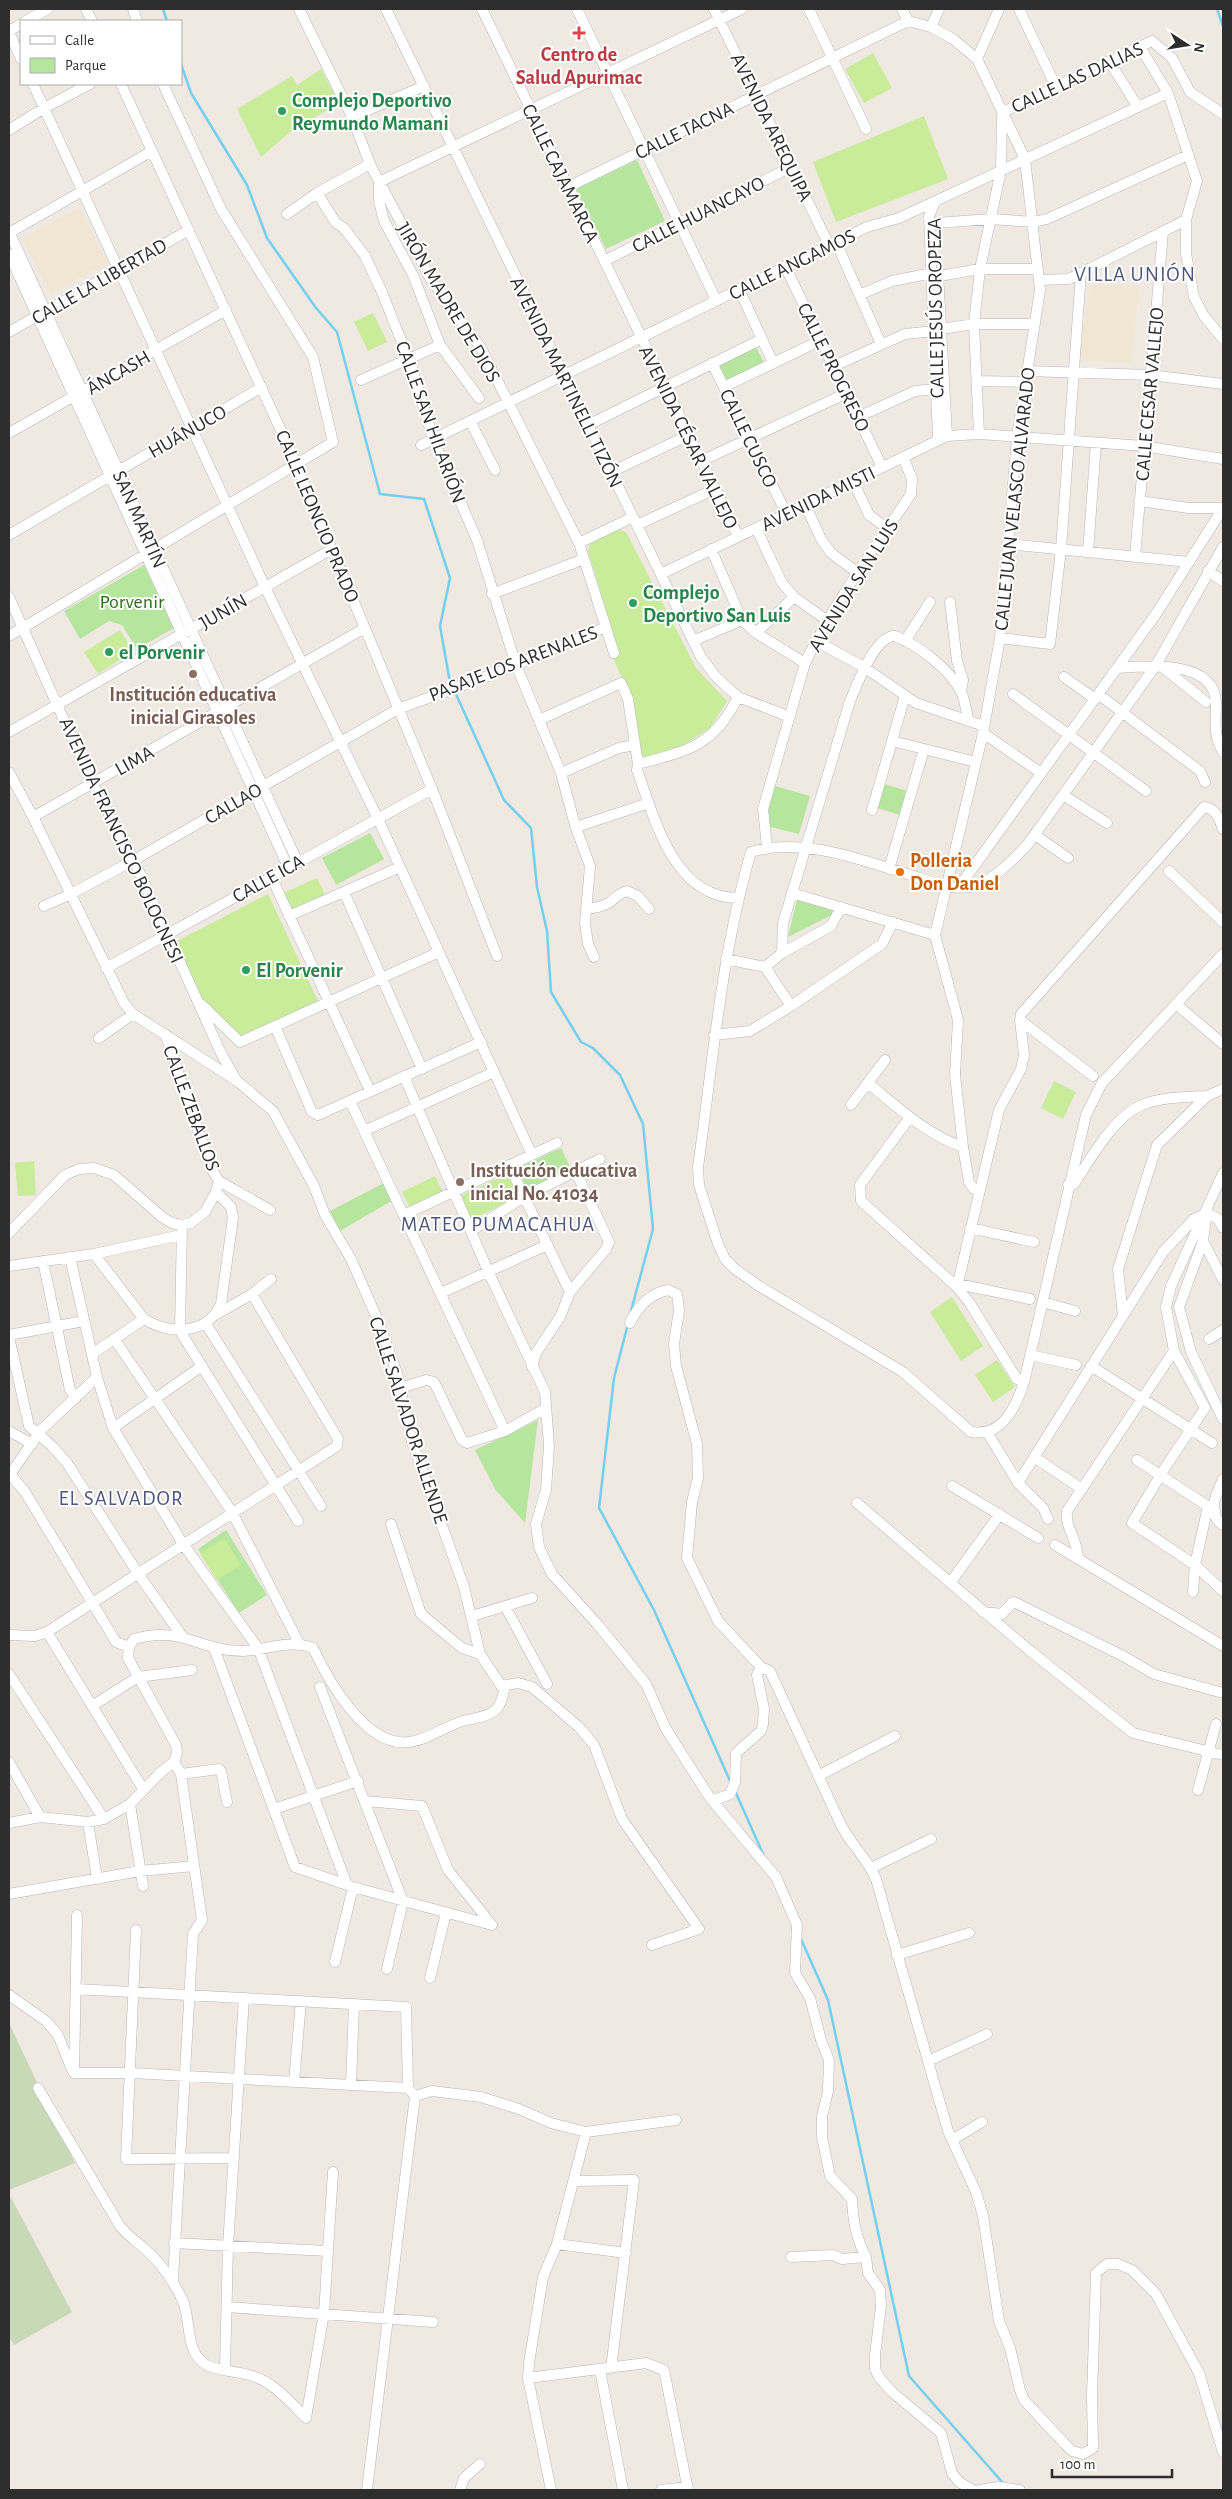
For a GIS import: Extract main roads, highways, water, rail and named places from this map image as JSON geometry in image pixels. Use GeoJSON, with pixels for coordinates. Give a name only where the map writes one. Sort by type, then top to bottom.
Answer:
{"type":"FeatureCollection","features":[{"type":"Feature","properties":{"kind":"waterway"},"geometry":{"type":"LineString","coordinates":[[163,9],[167,20]]}},
{"type":"Feature","properties":{"kind":"waterway"},"geometry":{"type":"LineString","coordinates":[[1217,9],[1223,26]]}},
{"type":"Feature","properties":{"kind":"waterway"},"geometry":{"type":"LineString","coordinates":[[182,67],[191,93],[247,185],[267,238],[316,308],[337,332],[380,494],[424,499],[450,578],[440,626],[449,677],[453,687]]}},
{"type":"Feature","properties":{"kind":"waterway"},"geometry":{"type":"LineString","coordinates":[[455,692],[504,800],[531,828],[537,887],[547,931],[551,992],[581,1042],[593,1048],[620,1075],[643,1124],[653,1229],[631,1311]]}},
{"type":"Feature","properties":{"kind":"waterway"},"geometry":{"type":"LineString","coordinates":[[628,1324],[614,1378],[599,1508],[654,1610],[731,1783]]}},
{"type":"Feature","properties":{"kind":"waterway"},"geometry":{"type":"LineString","coordinates":[[735,1791],[764,1856]]}},
{"type":"Feature","properties":{"kind":"waterway"},"geometry":{"type":"LineString","coordinates":[[801,1939],[828,2000],[909,2376],[1003,2483]]}},
{"type":"Feature","properties":{"kind":"place","name":"Centro de Salud Apurimac"},"geometry":{"type":"Point","coordinates":[579,33]}},
{"type":"Feature","properties":{"kind":"place","name":"Complejo Deportivo Reymundo Mamani"},"geometry":{"type":"Point","coordinates":[282,111]}},
{"type":"Feature","properties":{"kind":"place","name":"Complejo Deportivo San Luis"},"geometry":{"type":"Point","coordinates":[633,603]}},
{"type":"Feature","properties":{"kind":"place","name":"el Porvenir"},"geometry":{"type":"Point","coordinates":[109,652]}},
{"type":"Feature","properties":{"kind":"place","name":"Institución educativa inicial Girasoles"},"geometry":{"type":"Point","coordinates":[193,674]}},
{"type":"Feature","properties":{"kind":"place","name":"Polleria Don Daniel"},"geometry":{"type":"Point","coordinates":[900,872]}},
{"type":"Feature","properties":{"kind":"place","name":"El Porvenir"},"geometry":{"type":"Point","coordinates":[246,970]}},
{"type":"Feature","properties":{"kind":"place","name":"Institución educativa inicial No. 41034"},"geometry":{"type":"Point","coordinates":[460,1182]}},
{"type":"Feature","properties":{"kind":"district","name":"VILLA UNIÓN"},"geometry":{"type":"Point","coordinates":[1135,274]}},
{"type":"Feature","properties":{"kind":"district","name":"MATEO PUMACAHUA"},"geometry":{"type":"Point","coordinates":[498,1224]}},
{"type":"Feature","properties":{"kind":"district","name":"EL SALVADOR"},"geometry":{"type":"Point","coordinates":[121,1498]}},
{"type":"Feature","properties":{"kind":"park label","name":"Porvenir"},"geometry":{"type":"Point","coordinates":[132,601]}}]}
